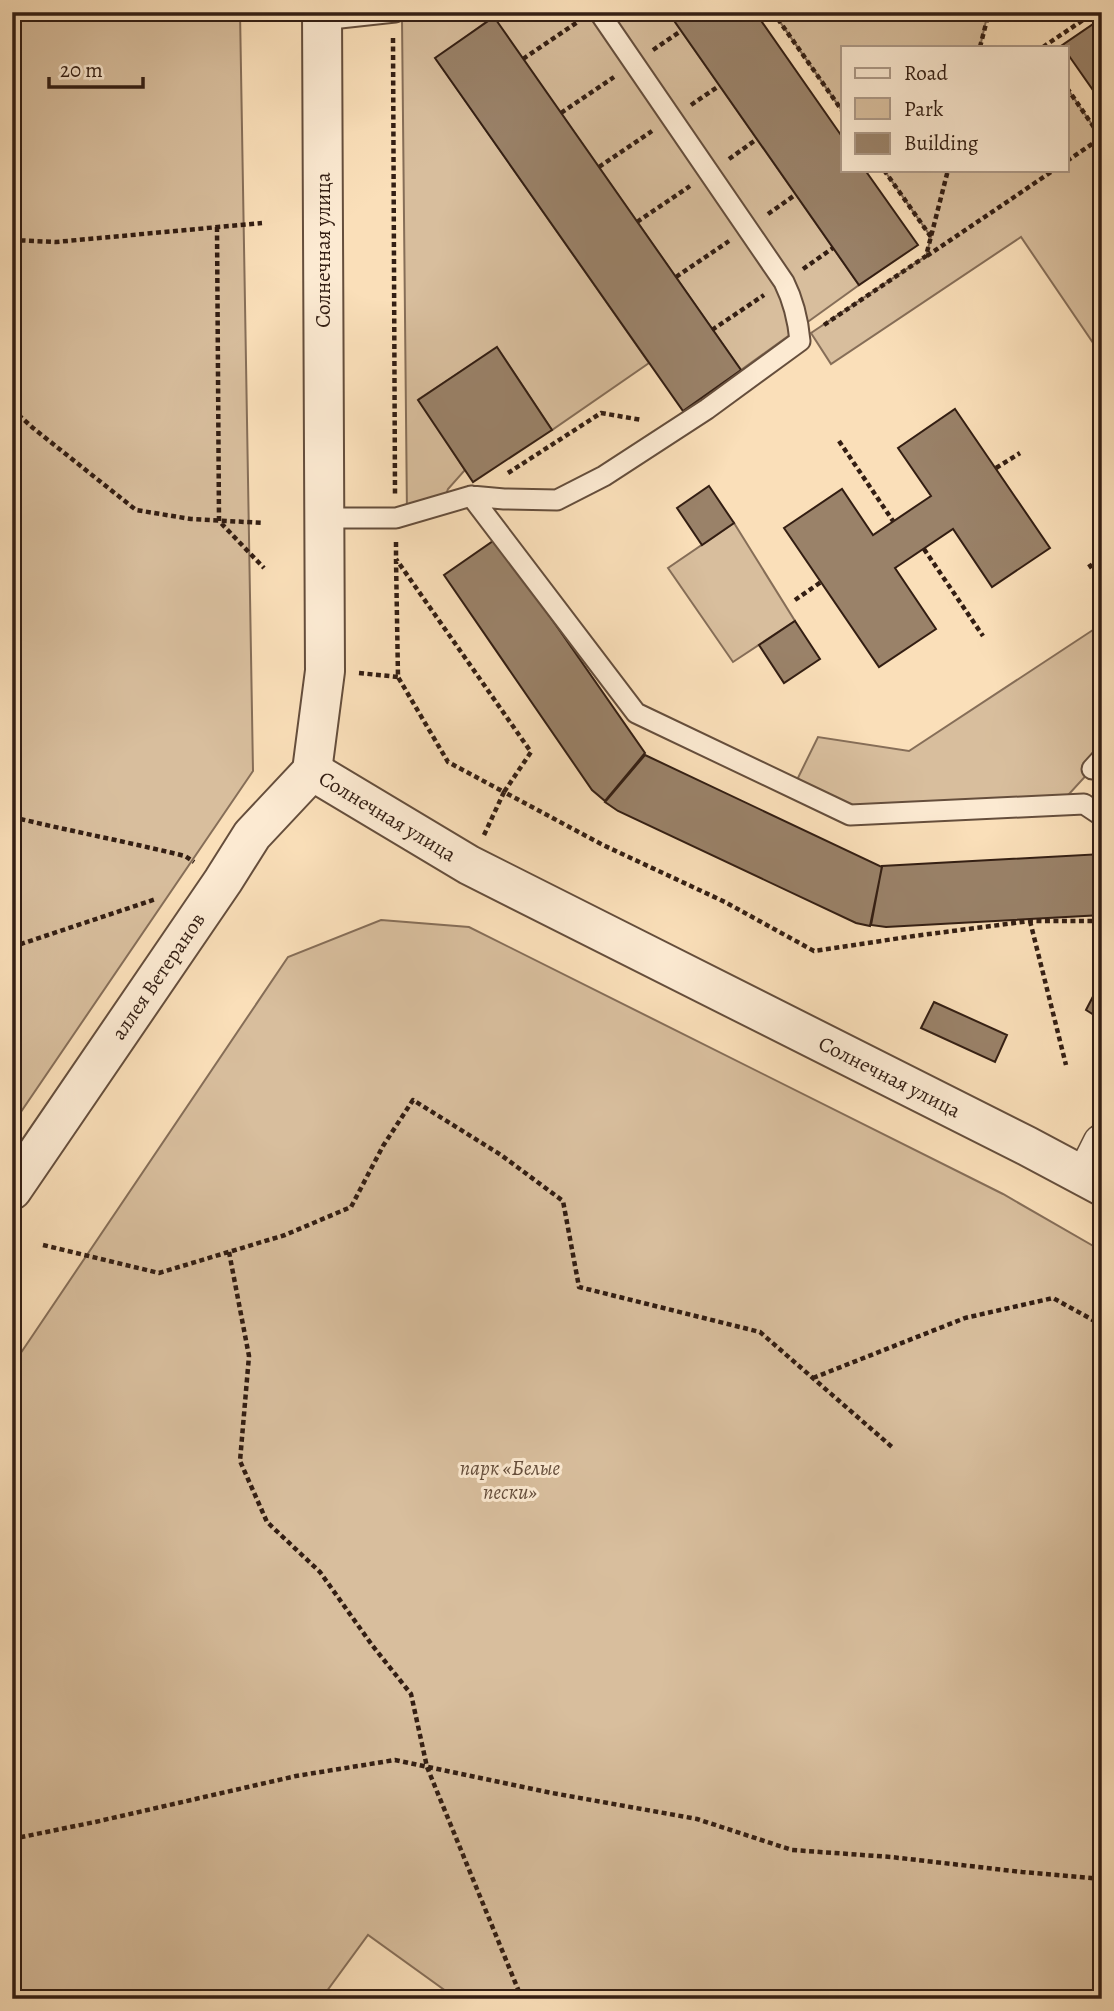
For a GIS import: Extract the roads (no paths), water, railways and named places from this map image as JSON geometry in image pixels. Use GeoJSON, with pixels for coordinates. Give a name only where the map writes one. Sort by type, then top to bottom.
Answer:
{"type":"FeatureCollection","features":[{"type":"Feature","properties":{"kind":"street","name":"Солнечная улица"},"geometry":{"type":"LineString","coordinates":[[322,16],[325,671],[312,771],[469,865],[1093,1182]]}},
{"type":"Feature","properties":{"kind":"street","name":"аллея Ветеранов"},"geometry":{"type":"LineString","coordinates":[[12,1190],[252,835],[312,771]]}},
{"type":"Feature","properties":{"kind":"street"},"geometry":{"type":"LineString","coordinates":[[1093,1182],[1102,1143]]}},
{"type":"Feature","properties":{"kind":"lane"},"geometry":{"type":"LineString","coordinates":[[325,518],[396,519],[471,496],[557,500],[604,476],[800,341],[794,304],[784,282],[599,12]]}},
{"type":"Feature","properties":{"kind":"lane"},"geometry":{"type":"LineString","coordinates":[[322,16],[394,13]]}},
{"type":"Feature","properties":{"kind":"lane"},"geometry":{"type":"LineString","coordinates":[[471,496],[636,713],[850,815],[1084,804],[1102,816]]}},
{"type":"Feature","properties":{"kind":"park label","name":"парк «Белые пески»"},"geometry":{"type":"Point","coordinates":[510,1480]}}]}
